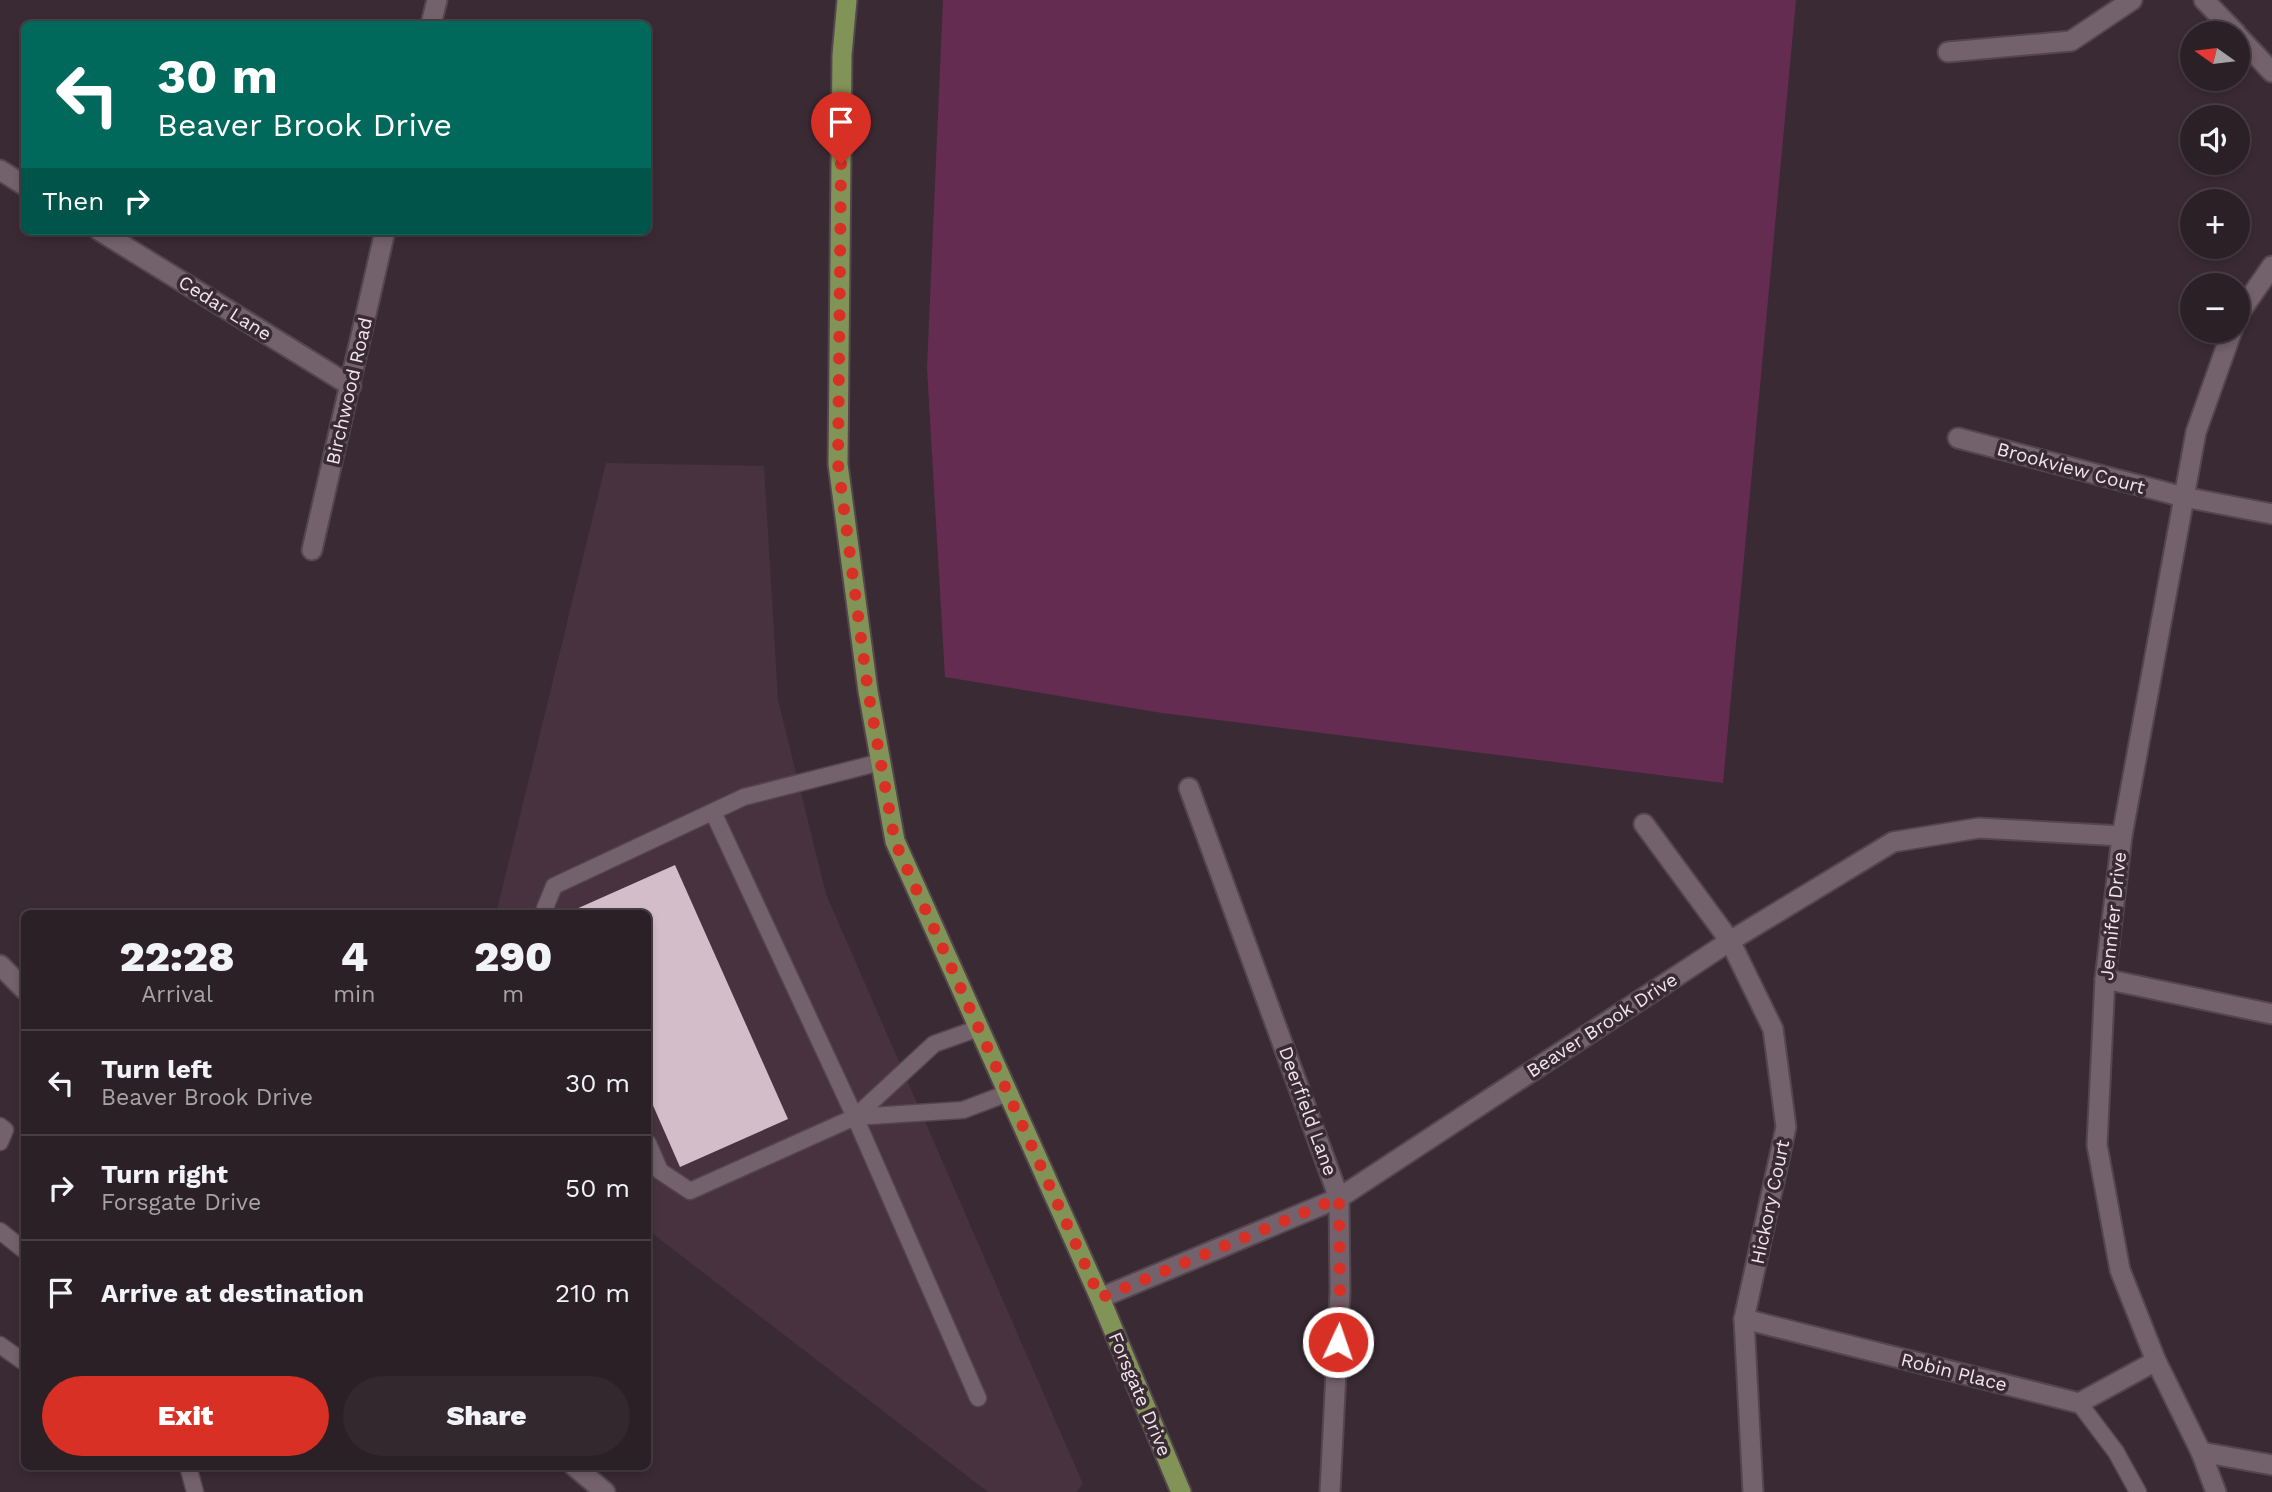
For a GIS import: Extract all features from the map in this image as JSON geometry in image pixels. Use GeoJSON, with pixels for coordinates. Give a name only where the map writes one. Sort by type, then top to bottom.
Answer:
{"type":"FeatureCollection","features":[{"type":"Feature","properties":{"kind":"main road","name":"Forsgate Drive"},"geometry":{"type":"LineString","coordinates":[[847,0],[842,55],[838,464],[868,691],[895,842],[1100,1298],[1181,1492]]}},
{"type":"Feature","properties":{"kind":"street"},"geometry":{"type":"LineString","coordinates":[[432,21],[437,0]]}},
{"type":"Feature","properties":{"kind":"street"},"geometry":{"type":"LineString","coordinates":[[1948,52],[2071,41],[2132,0]]}},
{"type":"Feature","properties":{"kind":"street"},"geometry":{"type":"LineString","coordinates":[[2204,0],[2224,21]]}},
{"type":"Feature","properties":{"kind":"street"},"geometry":{"type":"LineString","coordinates":[[2250,48],[2272,72]]}},
{"type":"Feature","properties":{"kind":"street"},"geometry":{"type":"LineString","coordinates":[[0,170],[21,183]]}},
{"type":"Feature","properties":{"kind":"street","name":"Cedar Lane"},"geometry":{"type":"LineString","coordinates":[[106,235],[351,386]]}},
{"type":"Feature","properties":{"kind":"street","name":"Birchwood Road"},"geometry":{"type":"LineString","coordinates":[[312,550],[384,235]]}},
{"type":"Feature","properties":{"kind":"street"},"geometry":{"type":"LineString","coordinates":[[2250,298],[2272,266]]}},
{"type":"Feature","properties":{"kind":"street","name":"Jennifer Drive"},"geometry":{"type":"LineString","coordinates":[[2216,1492],[2201,1452],[2156,1361],[2120,1270],[2097,1144],[2105,979],[2122,836],[2196,432],[2228,343]]}},
{"type":"Feature","properties":{"kind":"street","name":"Brookview Court"},"geometry":{"type":"LineString","coordinates":[[1958,438],[2184,497],[2272,514]]}},
{"type":"Feature","properties":{"kind":"street","name":"Deerfield Lane"},"geometry":{"type":"LineString","coordinates":[[1189,788],[1339,1198],[1340,1292],[1330,1492]]}},
{"type":"Feature","properties":{"kind":"street","name":"Hickory Court"},"geometry":{"type":"LineString","coordinates":[[1644,824],[1730,941],[1773,1029],[1786,1127],[1744,1319],[1754,1492]]}},
{"type":"Feature","properties":{"kind":"street","name":"Beaver Brook Drive"},"geometry":{"type":"LineString","coordinates":[[1100,1298],[1339,1198],[1730,941],[1893,842],[1979,828],[2122,836]]}},
{"type":"Feature","properties":{"kind":"street"},"geometry":{"type":"LineString","coordinates":[[0,965],[21,986]]}},
{"type":"Feature","properties":{"kind":"street"},"geometry":{"type":"LineString","coordinates":[[2105,979],[2272,1014]]}},
{"type":"Feature","properties":{"kind":"street","name":"Robin Place"},"geometry":{"type":"LineString","coordinates":[[1744,1319],[2078,1403]]}},
{"type":"Feature","properties":{"kind":"street"},"geometry":{"type":"LineString","coordinates":[[2078,1403],[2156,1361]]}},
{"type":"Feature","properties":{"kind":"street"},"geometry":{"type":"LineString","coordinates":[[2201,1452],[2272,1465]]}},
{"type":"Feature","properties":{"kind":"street"},"geometry":{"type":"LineString","coordinates":[[579,1470],[605,1492]]}},
{"type":"Feature","properties":{"kind":"lane"},"geometry":{"type":"LineString","coordinates":[[546,910],[554,886],[744,797],[881,761]]}},
{"type":"Feature","properties":{"kind":"lane"},"geometry":{"type":"LineString","coordinates":[[713,812],[855,1117],[978,1398]]}},
{"type":"Feature","properties":{"kind":"lane"},"geometry":{"type":"LineString","coordinates":[[651,1150],[660,1171],[690,1191],[855,1117],[934,1044],[979,1028]]}},
{"type":"Feature","properties":{"kind":"lane"},"geometry":{"type":"LineString","coordinates":[[855,1117],[963,1110],[1008,1093]]}},
{"type":"Feature","properties":{"kind":"lane"},"geometry":{"type":"LineString","coordinates":[[0,1126],[5,1130],[0,1142]]}},
{"type":"Feature","properties":{"kind":"lane"},"geometry":{"type":"LineString","coordinates":[[0,1231],[21,1248]]}},
{"type":"Feature","properties":{"kind":"lane"},"geometry":{"type":"LineString","coordinates":[[0,1345],[21,1360]]}},
{"type":"Feature","properties":{"kind":"lane"},"geometry":{"type":"LineString","coordinates":[[2078,1403],[2116,1452],[2138,1492]]}},
{"type":"Feature","properties":{"kind":"lane"},"geometry":{"type":"LineString","coordinates":[[189,1470],[195,1492]]}},
{"type":"Feature","properties":{"kind":"shaded area"},"geometry":{"type":"Polygon","coordinates":[[[943,0],[1796,0],[1723,783],[1162,713],[945,677],[927,368],[943,0]]]}},
{"type":"Feature","properties":{"kind":"shaded area"},"geometry":{"type":"Polygon","coordinates":[[[606,463],[764,466],[778,700],[826,894],[1083,1484],[1076,1492],[988,1492],[651,1232],[651,910],[497,910],[606,463]]]}},
{"type":"Feature","properties":{"kind":"building"},"geometry":{"type":"Polygon","coordinates":[[[675,865],[788,1119],[680,1167],[651,1101],[651,910],[574,910],[675,865]]]}},
{"type":"Feature","properties":{"kind":"route"},"geometry":{"type":"LineString","coordinates":[[841,164],[838,464],[868,691],[895,842],[1100,1298],[1339,1198],[1338,1342]]}}]}
